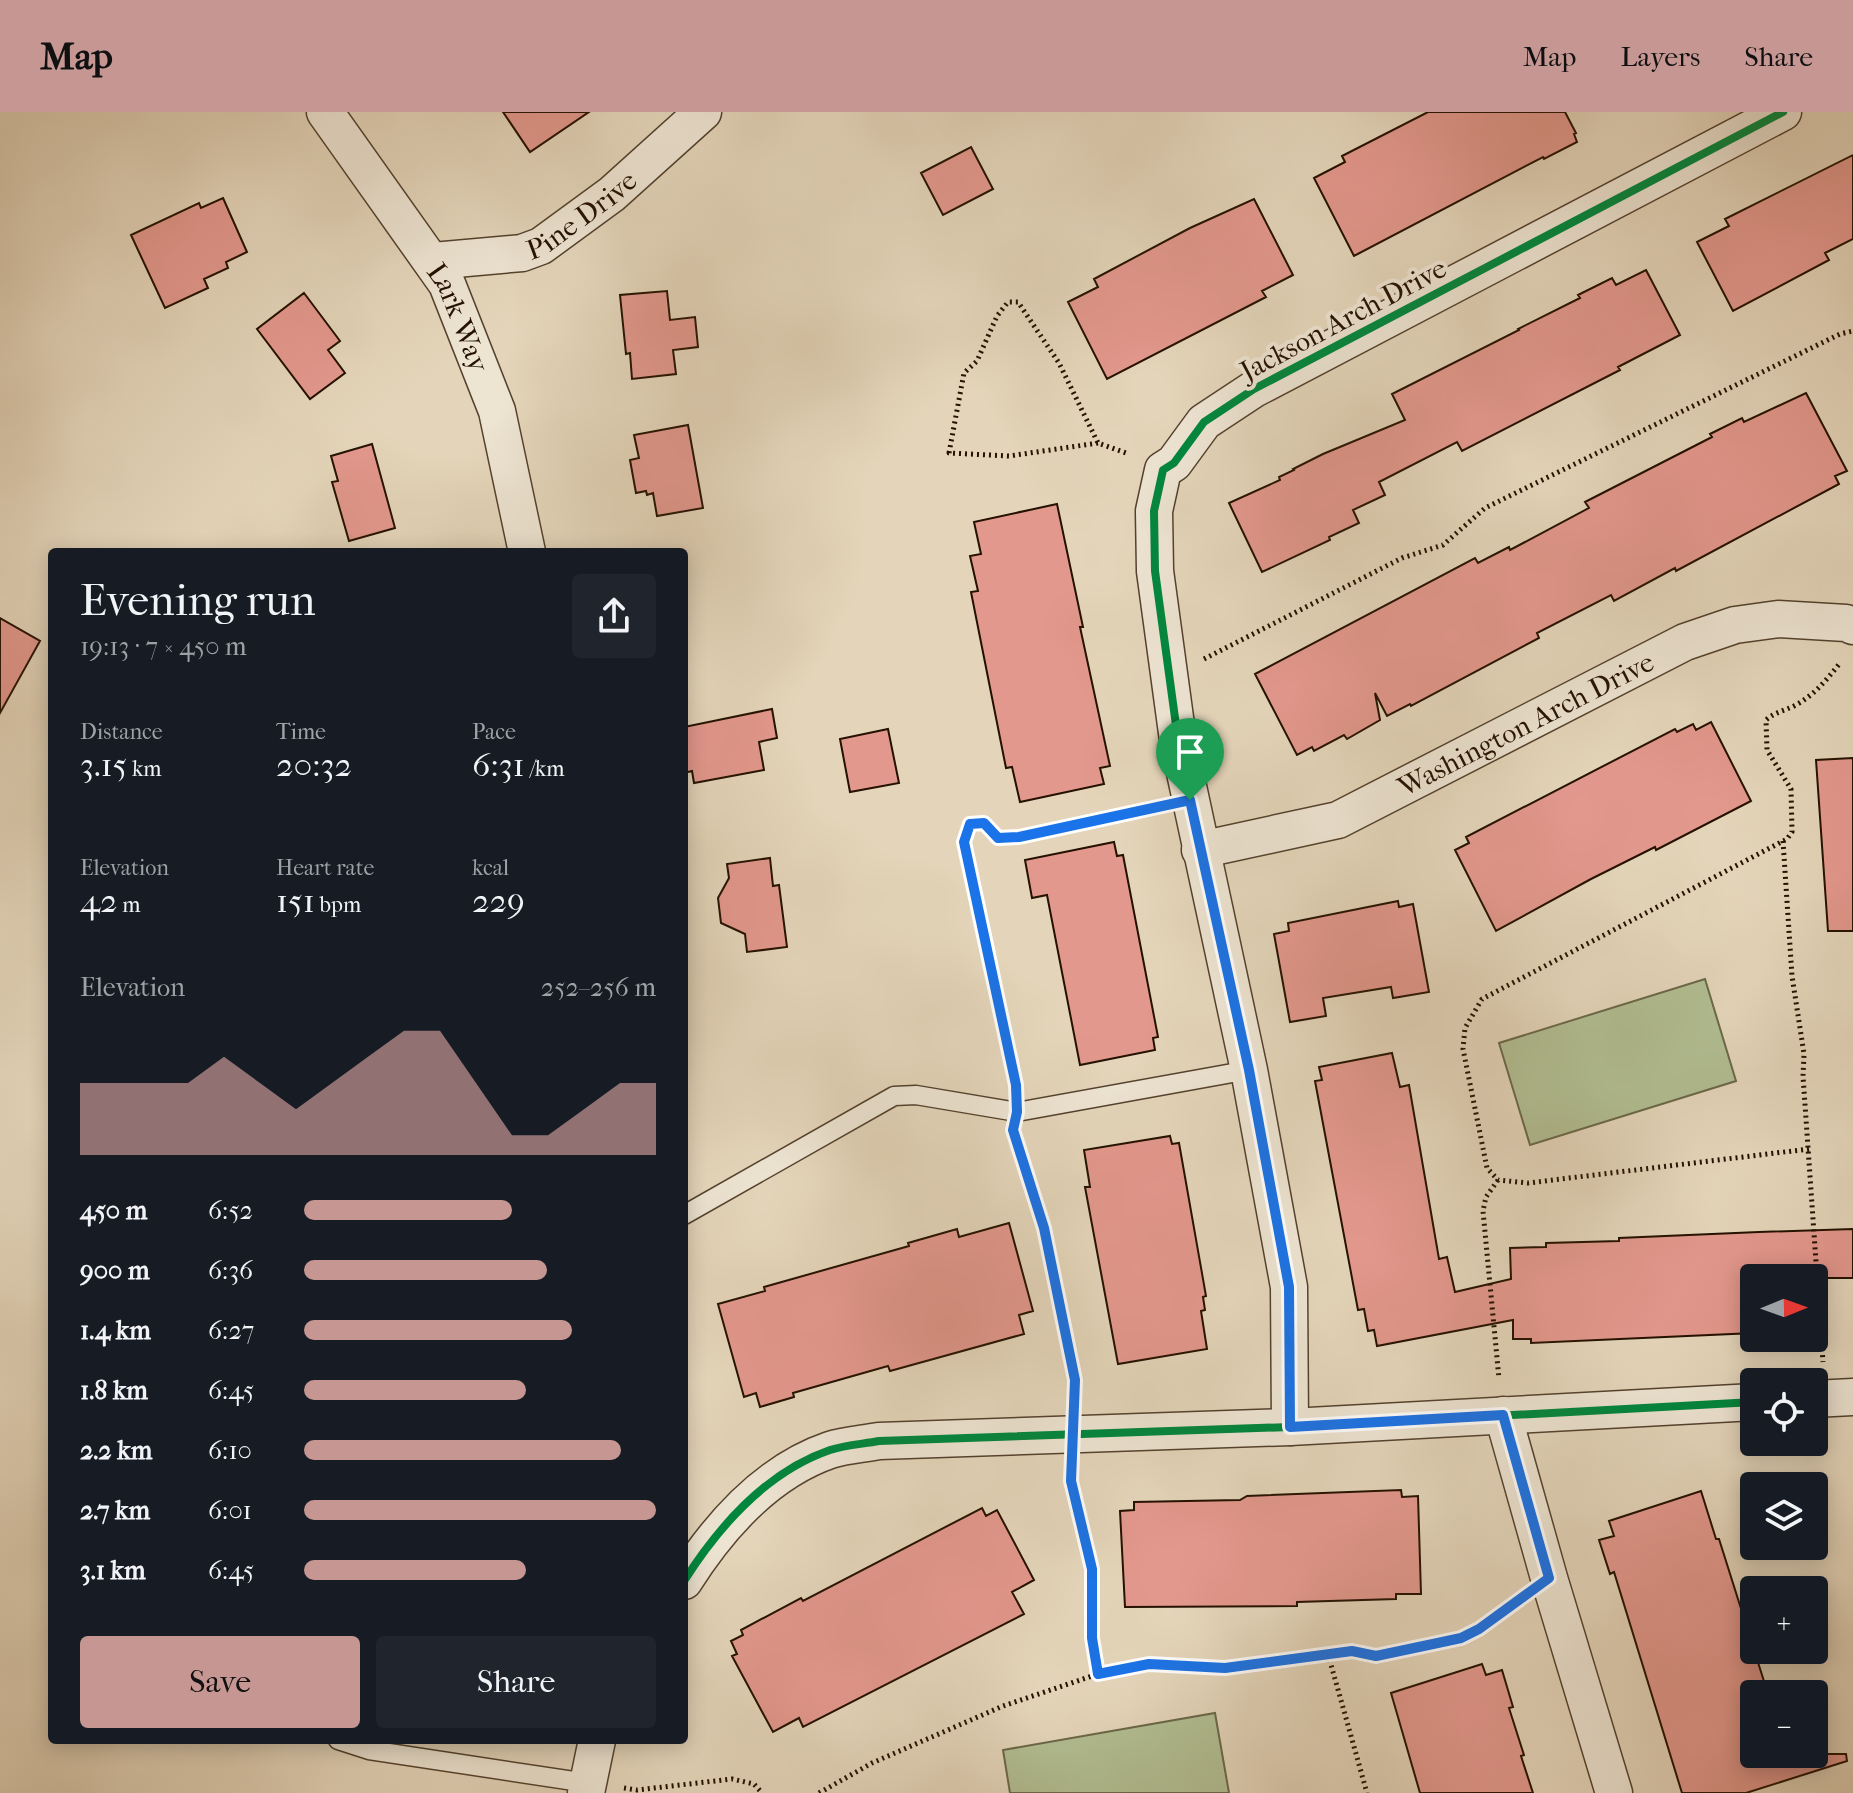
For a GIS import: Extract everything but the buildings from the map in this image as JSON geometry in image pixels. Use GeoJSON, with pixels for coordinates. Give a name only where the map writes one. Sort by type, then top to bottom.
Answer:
{"type":"FeatureCollection","features":[{"type":"Feature","properties":{"kind":"street","name":"Lark Way"},"geometry":{"type":"LineString","coordinates":[[325,112],[447,284],[497,411],[526,548]]}},
{"type":"Feature","properties":{"kind":"street","name":"Pine Drive"},"geometry":{"type":"LineString","coordinates":[[433,261],[522,253],[541,246],[612,194],[703,112]]}},
{"type":"Feature","properties":{"kind":"street","name":"Jackson Arch Drive"},"geometry":{"type":"LineString","coordinates":[[1163,470],[1174,463],[1204,422],[1254,389],[1783,112]]}},
{"type":"Feature","properties":{"kind":"street"},"geometry":{"type":"LineString","coordinates":[[1163,470],[1154,511],[1155,571],[1190,800],[1249,1070],[1289,1287],[1290,1427]]}},
{"type":"Feature","properties":{"kind":"street","name":"Washington Arch Drive"},"geometry":{"type":"LineString","coordinates":[[1200,850],[1338,820],[1685,642],[1735,625],[1778,619],[1849,640]]}},
{"type":"Feature","properties":{"kind":"street"},"geometry":{"type":"LineString","coordinates":[[688,1575],[702,1552],[747,1501],[791,1467],[831,1449],[879,1441],[1290,1427],[1740,1403]]}},
{"type":"Feature","properties":{"kind":"street"},"geometry":{"type":"LineString","coordinates":[[1503,1415],[1614,1793]]}},
{"type":"Feature","properties":{"kind":"street"},"geometry":{"type":"LineString","coordinates":[[586,1788],[596,1744]]}},
{"type":"Feature","properties":{"kind":"lane"},"geometry":{"type":"LineString","coordinates":[[688,1213],[894,1096],[916,1095],[1017,1112],[1249,1070]]}},
{"type":"Feature","properties":{"kind":"lane"},"geometry":{"type":"LineString","coordinates":[[350,1744],[369,1750],[586,1788]]}},
{"type":"Feature","properties":{"kind":"path"},"geometry":{"type":"LineString","coordinates":[[1098,443],[1059,363],[1018,302],[1008,302],[997,316],[977,361],[964,373],[949,453],[1009,456],[1098,443],[1163,470]]}},
{"type":"Feature","properties":{"kind":"path"},"geometry":{"type":"LineString","coordinates":[[1169,671],[1210,658],[1402,558],[1443,545],[1485,508],[1840,334],[1853,331]]}},
{"type":"Feature","properties":{"kind":"path"},"geometry":{"type":"LineString","coordinates":[[1809,1149],[1528,1183],[1498,1180],[1487,1168],[1463,1049],[1465,1028],[1482,999],[1783,841],[1792,832],[1791,789],[1767,750],[1766,720],[1793,707],[1824,684],[1849,640]]}},
{"type":"Feature","properties":{"kind":"path"},"geometry":{"type":"LineString","coordinates":[[1098,1674],[1092,1638],[1092,1569],[1071,1481],[1075,1380],[1044,1228],[1013,1130],[1017,1112],[1016,1085],[964,842],[970,824],[984,823],[998,838],[1019,837],[1190,800]]}},
{"type":"Feature","properties":{"kind":"path"},"geometry":{"type":"LineString","coordinates":[[1783,841],[1792,976],[1804,1054],[1803,1076],[1831,1398]]}},
{"type":"Feature","properties":{"kind":"path"},"geometry":{"type":"LineString","coordinates":[[1498,1180],[1486,1197],[1483,1211],[1503,1415]]}},
{"type":"Feature","properties":{"kind":"path"},"geometry":{"type":"LineString","coordinates":[[819,1793],[872,1763],[1003,1706],[1098,1674],[1149,1664],[1225,1668],[1352,1651],[1376,1656],[1461,1638],[1479,1629],[1549,1578]]}},
{"type":"Feature","properties":{"kind":"path"},"geometry":{"type":"LineString","coordinates":[[1328,1654],[1367,1793]]}},
{"type":"Feature","properties":{"kind":"path"},"geometry":{"type":"LineString","coordinates":[[586,1788],[637,1790],[742,1780],[754,1784],[762,1793]]}},
{"type":"Feature","properties":{"kind":"green space"},"geometry":{"type":"Polygon","coordinates":[[[1705,979],[1736,1081],[1530,1145],[1499,1043],[1705,979]]]}},
{"type":"Feature","properties":{"kind":"green space"},"geometry":{"type":"Polygon","coordinates":[[[1215,1713],[1229,1793],[1010,1793],[1003,1750],[1215,1713]]]}},
{"type":"Feature","properties":{"kind":"cycle path"},"geometry":{"type":"LineString","coordinates":[[1290,1427],[1289,1287],[1249,1070],[1178,740],[1155,571],[1154,511],[1163,470],[1174,463],[1204,422],[1254,389],[1783,112]]}},
{"type":"Feature","properties":{"kind":"cycle path"},"geometry":{"type":"LineString","coordinates":[[688,1575],[729,1521],[765,1487],[807,1460],[848,1446],[879,1441],[1290,1427],[1740,1403]]}},
{"type":"Feature","properties":{"kind":"route"},"geometry":{"type":"LineString","coordinates":[[1190,800],[1249,1070],[1289,1287],[1290,1427],[1503,1415],[1549,1578],[1479,1629],[1461,1638],[1376,1656],[1352,1651],[1225,1668],[1149,1664],[1098,1674],[1092,1638],[1092,1569],[1071,1481],[1075,1380],[1044,1228],[1013,1130],[1017,1112],[1016,1085],[964,842],[970,824],[984,823],[998,838],[1019,837],[1190,800]]}}]}
